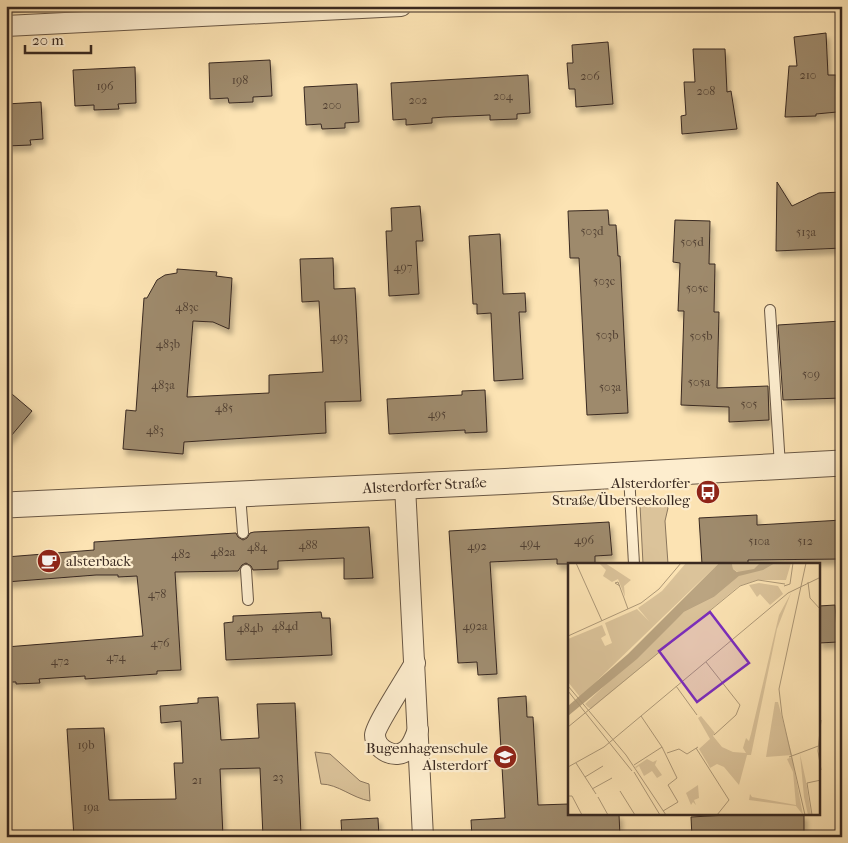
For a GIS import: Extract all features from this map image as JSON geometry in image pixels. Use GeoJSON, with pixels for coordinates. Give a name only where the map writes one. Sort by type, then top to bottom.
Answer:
{"type":"FeatureCollection","features":[{"type":"Feature","properties":{"kind":"street"},"geometry":{"type":"LineString","coordinates":[[6,26],[401,6]]}},
{"type":"Feature","properties":{"kind":"street","name":"Alsterdorfer Straße"},"geometry":{"type":"LineString","coordinates":[[6,505],[842,463]]}},
{"type":"Feature","properties":{"kind":"street"},"geometry":{"type":"LineString","coordinates":[[406,486],[423,837]]}},
{"type":"Feature","properties":{"kind":"street"},"geometry":{"type":"LineString","coordinates":[[415,663],[379,722],[375,736],[379,747],[388,753],[398,755],[406,752],[413,743],[418,728]]}},
{"type":"Feature","properties":{"kind":"lane"},"geometry":{"type":"LineString","coordinates":[[770,310],[780,467]]}},
{"type":"Feature","properties":{"kind":"lane"},"geometry":{"type":"LineString","coordinates":[[629,474],[634,563]]}},
{"type":"Feature","properties":{"kind":"lane"},"geometry":{"type":"LineString","coordinates":[[240,494],[243,533]]}},
{"type":"Feature","properties":{"kind":"lane"},"geometry":{"type":"LineString","coordinates":[[246,570],[248,600]]}},
{"type":"Feature","properties":{"kind":"shaded area"},"geometry":{"type":"Polygon","coordinates":[[[6,6],[140,6],[6,13],[6,6]]]}},
{"type":"Feature","properties":{"kind":"shaded area"},"geometry":{"type":"Polygon","coordinates":[[[665,504],[668,508],[665,521],[668,563],[643,563],[640,505],[665,504]]]}},
{"type":"Feature","properties":{"kind":"shaded area"},"geometry":{"type":"Polygon","coordinates":[[[315,752],[330,754],[360,781],[369,784],[370,801],[333,786],[321,784],[315,752]]]}},
{"type":"Feature","properties":{"kind":"building"},"geometry":{"type":"Polygon","coordinates":[[[826,33],[828,75],[836,75],[837,112],[816,114],[816,116],[785,117],[789,66],[797,66],[794,37],[826,33]]]}},
{"type":"Feature","properties":{"kind":"building"},"geometry":{"type":"Polygon","coordinates":[[[608,42],[613,104],[576,107],[575,89],[569,89],[567,63],[573,63],[572,45],[608,42]]]}},
{"type":"Feature","properties":{"kind":"building"},"geometry":{"type":"Polygon","coordinates":[[[693,49],[725,49],[727,92],[731,91],[737,129],[682,134],[681,116],[686,115],[684,82],[695,82],[693,49]]]}},
{"type":"Feature","properties":{"kind":"building"},"geometry":{"type":"Polygon","coordinates":[[[270,60],[272,96],[253,97],[253,102],[229,103],[228,98],[210,99],[209,63],[270,60]]]}},
{"type":"Feature","properties":{"kind":"building"},"geometry":{"type":"Polygon","coordinates":[[[135,67],[136,103],[118,104],[119,109],[94,110],[94,105],[75,106],[73,70],[135,67]]]}},
{"type":"Feature","properties":{"kind":"building"},"geometry":{"type":"Polygon","coordinates":[[[528,75],[530,113],[517,114],[517,119],[490,120],[490,115],[445,117],[432,118],[432,123],[406,125],[406,119],[393,120],[391,83],[528,75]]]}},
{"type":"Feature","properties":{"kind":"building"},"geometry":{"type":"Polygon","coordinates":[[[357,84],[359,122],[345,123],[345,128],[322,129],[321,124],[306,125],[304,87],[357,84]]]}},
{"type":"Feature","properties":{"kind":"building"},"geometry":{"type":"Polygon","coordinates":[[[41,102],[43,139],[30,140],[31,145],[6,146],[6,104],[41,102]]]}},
{"type":"Feature","properties":{"kind":"building"},"geometry":{"type":"Polygon","coordinates":[[[777,182],[792,206],[819,193],[842,192],[842,248],[776,251],[777,182]]]}},
{"type":"Feature","properties":{"kind":"building"},"geometry":{"type":"Polygon","coordinates":[[[420,206],[423,241],[416,241],[419,294],[389,296],[386,231],[392,231],[391,208],[420,206]]]}},
{"type":"Feature","properties":{"kind":"building"},"geometry":{"type":"Polygon","coordinates":[[[608,210],[609,225],[616,225],[618,256],[620,256],[628,413],[587,415],[579,258],[570,258],[568,211],[608,210]]]}},
{"type":"Feature","properties":{"kind":"building"},"geometry":{"type":"Polygon","coordinates":[[[675,220],[710,221],[709,264],[715,264],[714,312],[719,312],[717,388],[768,386],[769,420],[729,422],[729,407],[681,405],[684,311],[678,311],[680,263],[673,262],[675,220]]]}},
{"type":"Feature","properties":{"kind":"building"},"geometry":{"type":"Polygon","coordinates":[[[500,234],[503,294],[525,293],[526,312],[519,312],[523,379],[494,381],[491,313],[477,314],[477,304],[473,304],[469,236],[500,234]]]}},
{"type":"Feature","properties":{"kind":"building"},"geometry":{"type":"Polygon","coordinates":[[[333,258],[334,289],[355,288],[361,401],[325,402],[326,433],[184,442],[183,454],[123,449],[126,410],[136,411],[144,298],[147,298],[157,280],[165,275],[177,273],[177,269],[217,272],[216,276],[232,278],[229,329],[213,322],[193,321],[187,397],[269,393],[269,375],[323,372],[319,301],[302,302],[300,259],[333,258]]]}},
{"type":"Feature","properties":{"kind":"building"},"geometry":{"type":"Polygon","coordinates":[[[841,321],[842,398],[783,400],[778,325],[841,321]]]}},
{"type":"Feature","properties":{"kind":"building"},"geometry":{"type":"Polygon","coordinates":[[[6,389],[32,411],[6,442],[6,389]]]}},
{"type":"Feature","properties":{"kind":"building"},"geometry":{"type":"Polygon","coordinates":[[[485,390],[487,432],[465,433],[465,430],[389,434],[387,399],[462,395],[462,391],[485,390]]]}},
{"type":"Feature","properties":{"kind":"building"},"geometry":{"type":"Polygon","coordinates":[[[757,515],[757,525],[842,520],[842,559],[748,560],[748,563],[702,563],[699,518],[757,515]]]}},
{"type":"Feature","properties":{"kind":"building"},"geometry":{"type":"Polygon","coordinates":[[[609,522],[612,555],[595,556],[595,563],[557,564],[557,559],[490,562],[497,674],[478,675],[477,662],[458,663],[449,531],[609,522]]]}},
{"type":"Feature","properties":{"kind":"building"},"geometry":{"type":"Polygon","coordinates":[[[369,527],[373,578],[344,579],[344,558],[278,561],[278,569],[253,570],[246,563],[238,571],[175,572],[181,670],[157,671],[157,674],[85,679],[85,676],[39,679],[40,683],[16,684],[16,682],[6,682],[6,647],[143,636],[137,576],[96,575],[6,582],[6,557],[94,550],[94,542],[236,533],[243,540],[250,533],[254,532],[369,527]]]}},
{"type":"Feature","properties":{"kind":"building"},"geometry":{"type":"Polygon","coordinates":[[[835,605],[838,642],[820,643],[820,606],[835,605]]]}},
{"type":"Feature","properties":{"kind":"building"},"geometry":{"type":"Polygon","coordinates":[[[321,612],[322,618],[330,618],[332,655],[226,660],[224,623],[233,622],[233,616],[321,612]]]}},
{"type":"Feature","properties":{"kind":"building"},"geometry":{"type":"Polygon","coordinates":[[[526,696],[527,717],[533,717],[538,805],[568,804],[568,816],[619,816],[620,837],[472,837],[471,820],[505,818],[498,698],[526,696]]]}},
{"type":"Feature","properties":{"kind":"building"},"geometry":{"type":"Polygon","coordinates":[[[218,697],[221,740],[259,738],[257,704],[295,703],[301,835],[263,837],[260,768],[220,769],[223,837],[74,837],[67,729],[104,728],[109,800],[176,799],[174,763],[183,763],[181,721],[161,723],[160,706],[198,703],[198,698],[218,697]]]}},
{"type":"Feature","properties":{"kind":"building"},"geometry":{"type":"Polygon","coordinates":[[[804,816],[804,837],[692,837],[691,817],[804,816]]]}},
{"type":"Feature","properties":{"kind":"building"},"geometry":{"type":"Polygon","coordinates":[[[378,818],[379,837],[342,837],[341,820],[378,818]]]}},
{"type":"Feature","properties":{"kind":"place","name":"Alsterdorfer Straße/Überseekolleg"},"geometry":{"type":"Point","coordinates":[708,492]}},
{"type":"Feature","properties":{"kind":"place","name":"alsterback"},"geometry":{"type":"Point","coordinates":[49,561]}},
{"type":"Feature","properties":{"kind":"place","name":"Bugenhagenschule Alsterdorf"},"geometry":{"type":"Point","coordinates":[505,757]}}]}
